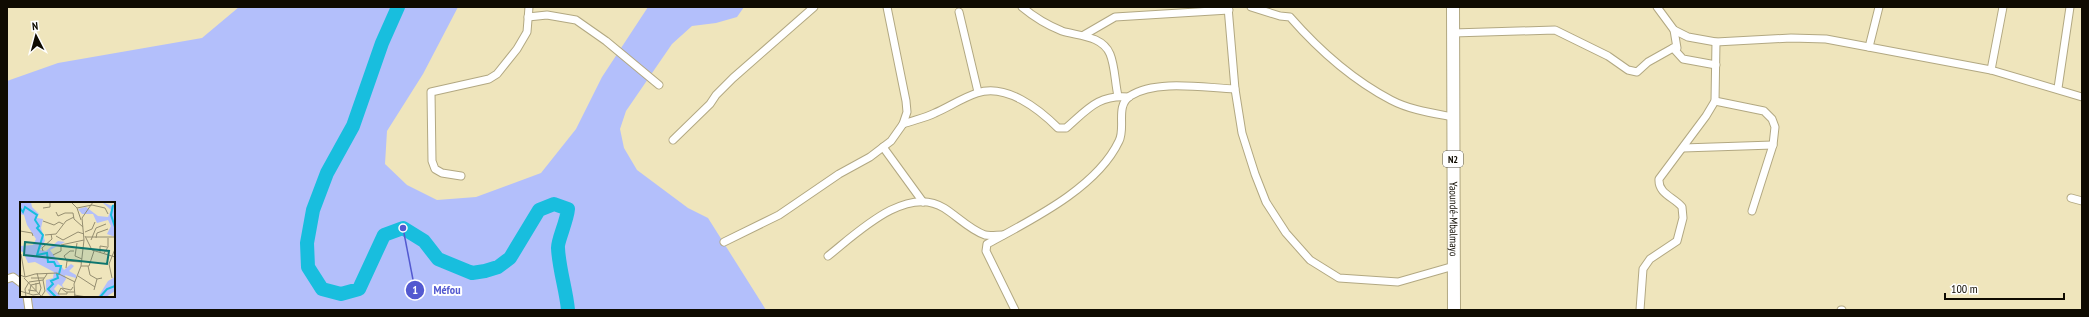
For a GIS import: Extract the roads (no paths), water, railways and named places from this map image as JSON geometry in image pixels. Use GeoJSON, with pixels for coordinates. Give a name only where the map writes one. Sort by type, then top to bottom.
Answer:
{"type":"FeatureCollection","features":[{"type":"Feature","properties":{"kind":"highway","name":"Yaoundé-Mbalmayo"},"geometry":{"type":"LineString","coordinates":[[1453,7],[1454,310]]}},
{"type":"Feature","properties":{"kind":"street"},"geometry":{"type":"LineString","coordinates":[[461,176],[442,173],[435,169],[432,161],[431,92],[489,80],[497,74],[517,49],[527,32],[529,7]]}},
{"type":"Feature","properties":{"kind":"street"},"geometry":{"type":"LineString","coordinates":[[673,140],[710,104],[716,95],[733,78],[814,7]]}},
{"type":"Feature","properties":{"kind":"street"},"geometry":{"type":"LineString","coordinates":[[724,242],[779,215],[839,174],[870,157],[891,140],[903,124],[907,112],[906,101],[887,7]]}},
{"type":"Feature","properties":{"kind":"street"},"geometry":{"type":"LineString","coordinates":[[1022,7],[1042,22],[1063,31],[1084,35],[1100,42],[1109,53],[1118,96]]}},
{"type":"Feature","properties":{"kind":"street"},"geometry":{"type":"LineString","coordinates":[[1250,7],[1268,13],[1290,17],[1307,36],[1344,68],[1360,81],[1392,100],[1421,111],[1453,117]]}},
{"type":"Feature","properties":{"kind":"street"},"geometry":{"type":"LineString","coordinates":[[1656,7],[1674,30],[1688,37],[1716,42],[1791,38],[1826,39],[1991,70],[2058,88],[2059,90],[2082,97]]}},
{"type":"Feature","properties":{"kind":"street"},"geometry":{"type":"LineString","coordinates":[[1869,48],[1878,7]]}},
{"type":"Feature","properties":{"kind":"street"},"geometry":{"type":"LineString","coordinates":[[1991,70],[2003,7]]}},
{"type":"Feature","properties":{"kind":"street"},"geometry":{"type":"LineString","coordinates":[[2058,88],[2070,7]]}},
{"type":"Feature","properties":{"kind":"street"},"geometry":{"type":"LineString","coordinates":[[1084,35],[1115,16],[1228,8],[1235,89],[1242,133],[1260,188],[1286,234],[1310,260],[1340,278],[1380,282],[1398,282],[1454,266]]}},
{"type":"Feature","properties":{"kind":"street"},"geometry":{"type":"LineString","coordinates":[[959,12],[978,92]]}},
{"type":"Feature","properties":{"kind":"street"},"geometry":{"type":"LineString","coordinates":[[528,17],[547,15],[576,20],[659,85]]}},
{"type":"Feature","properties":{"kind":"street"},"geometry":{"type":"LineString","coordinates":[[1453,33],[1554,30],[1608,56],[1628,70],[1637,72],[1648,62],[1673,48],[1677,48],[1674,30]]}},
{"type":"Feature","properties":{"kind":"street"},"geometry":{"type":"LineString","coordinates":[[1640,310],[1644,269],[1650,259],[1677,241],[1683,218],[1682,207],[1662,191],[1659,185],[1659,179],[1715,101],[1716,42]]}},
{"type":"Feature","properties":{"kind":"street"},"geometry":{"type":"LineString","coordinates":[[1673,48],[1683,59],[1716,65]]}},
{"type":"Feature","properties":{"kind":"street"},"geometry":{"type":"LineString","coordinates":[[1015,310],[986,251],[987,244],[1040,215],[1069,196],[1098,171],[1120,141],[1122,133],[1121,119],[1123,106],[1129,97],[1143,90],[1160,87],[1235,89]]}},
{"type":"Feature","properties":{"kind":"street"},"geometry":{"type":"LineString","coordinates":[[903,124],[919,117],[935,114],[978,92],[990,91],[1018,97],[1030,103],[1058,128],[1062,129],[1066,128],[1086,109],[1101,100],[1118,96],[1129,97]]}},
{"type":"Feature","properties":{"kind":"street"},"geometry":{"type":"LineString","coordinates":[[1715,101],[1764,111],[1772,119],[1775,127],[1773,145],[1752,211]]}},
{"type":"Feature","properties":{"kind":"street"},"geometry":{"type":"LineString","coordinates":[[1682,148],[1773,145]]}},
{"type":"Feature","properties":{"kind":"street"},"geometry":{"type":"LineString","coordinates":[[883,147],[923,202]]}},
{"type":"Feature","properties":{"kind":"street"},"geometry":{"type":"LineString","coordinates":[[2071,198],[2082,201]]}},
{"type":"Feature","properties":{"kind":"street"},"geometry":{"type":"LineString","coordinates":[[828,256],[890,209],[906,204],[923,202],[931,203],[942,207],[985,235],[1003,235]]}},
{"type":"Feature","properties":{"kind":"street"},"geometry":{"type":"LineString","coordinates":[[7,279],[13,277],[20,282]]}},
{"type":"Feature","properties":{"kind":"street"},"geometry":{"type":"LineString","coordinates":[[27,297],[29,310]]}},
{"type":"Feature","properties":{"kind":"waterway"},"geometry":{"type":"LineString","coordinates":[[398,7],[382,43],[353,126],[327,173],[313,210],[307,243],[308,267],[322,289],[341,294],[359,289],[384,235],[403,228],[424,241],[438,259],[472,273],[485,271],[498,267],[510,258],[539,210],[554,204],[568,209],[558,245],[568,310]]}},
{"type":"Feature","properties":{"kind":"place","name":"Méfou"},"geometry":{"type":"Point","coordinates":[403,228]}}]}
